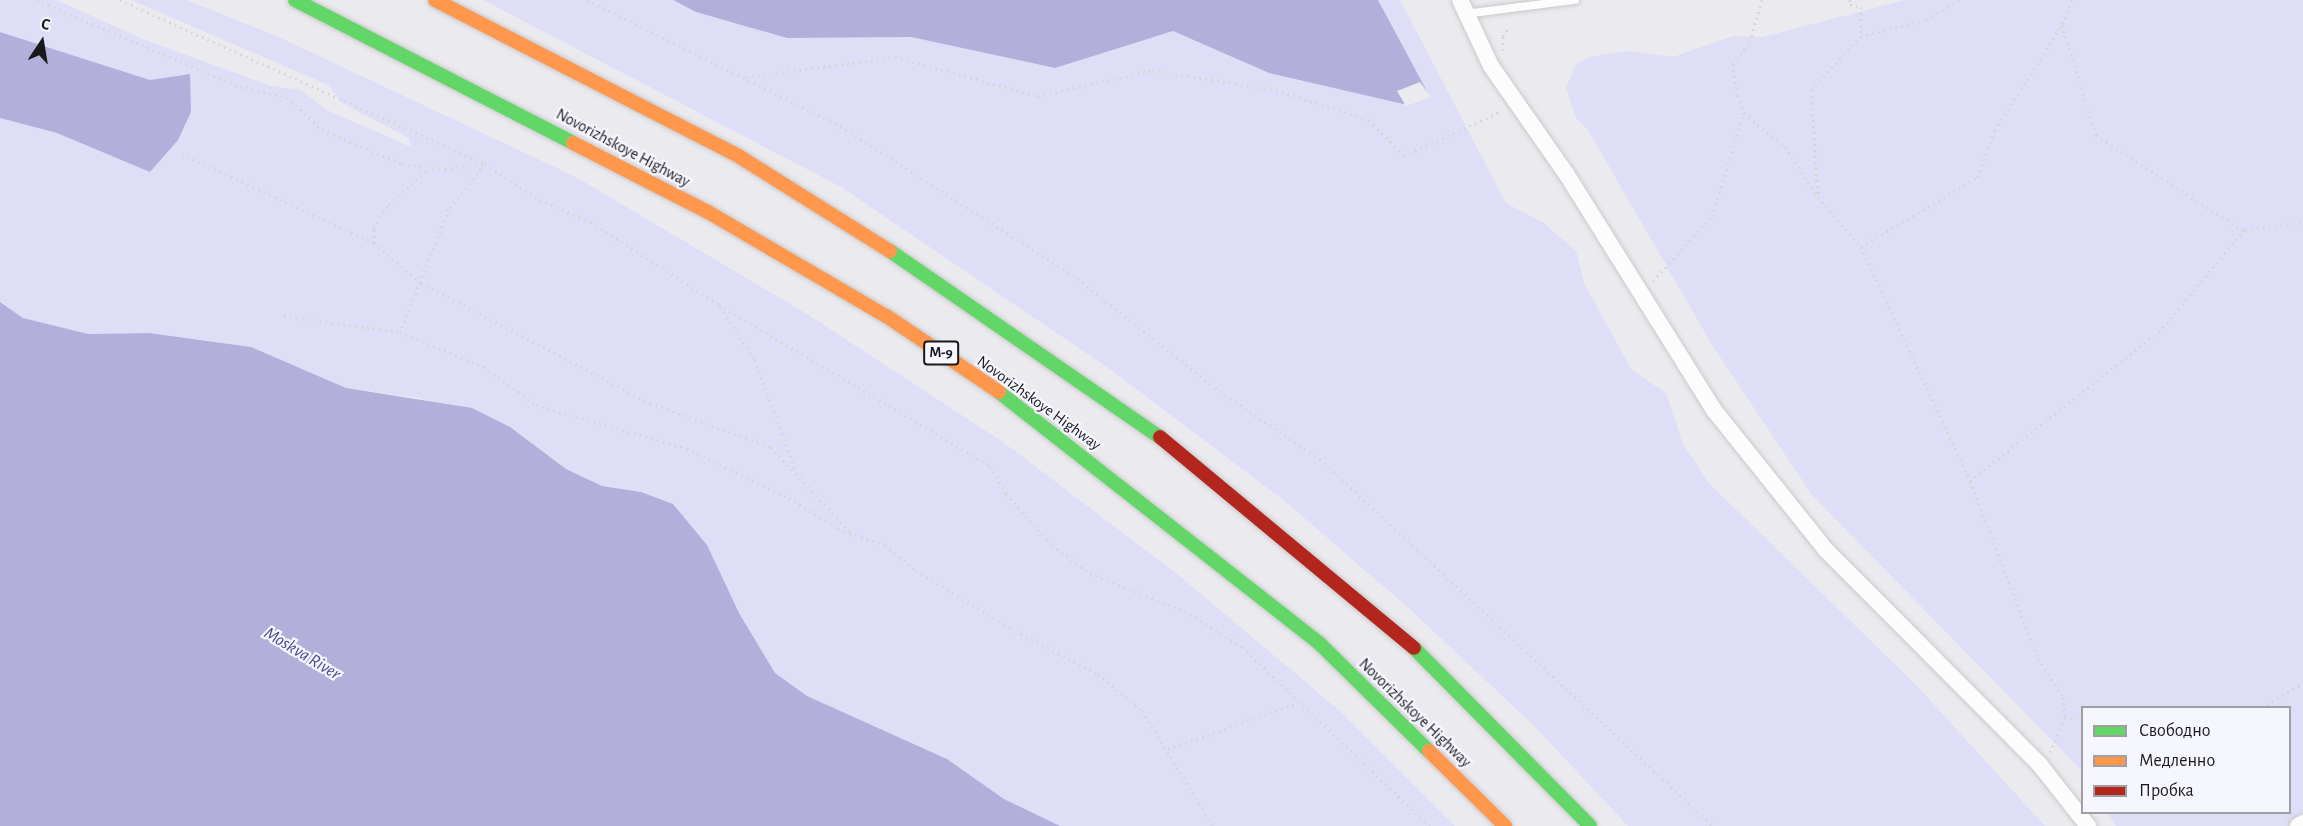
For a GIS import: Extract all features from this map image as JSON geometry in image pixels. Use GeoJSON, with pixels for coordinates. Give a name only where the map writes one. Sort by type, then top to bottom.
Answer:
{"type":"FeatureCollection","features":[{"type":"Feature","properties":{"kind":"highway","name":"Novorizhskoye Highway"},"geometry":{"type":"LineString","coordinates":[[295,0],[708,212],[888,317],[991,386],[1233,572],[1319,644],[1505,826]]}},
{"type":"Feature","properties":{"kind":"highway"},"geometry":{"type":"LineString","coordinates":[[435,0],[740,157],[908,261],[1089,385],[1173,447],[1366,606],[1443,674],[1590,826]]}},
{"type":"Feature","properties":{"kind":"street"},"geometry":{"type":"LineString","coordinates":[[1452,0],[1462,7],[1518,104],[1713,409],[1826,550],[2040,765],[2088,826]]}},
{"type":"Feature","properties":{"kind":"street"},"geometry":{"type":"LineString","coordinates":[[2298,826],[2303,823]]}},
{"type":"Feature","properties":{"kind":"lane"},"geometry":{"type":"LineString","coordinates":[[1462,7],[1575,0]]}},
{"type":"Feature","properties":{"kind":"path"},"geometry":{"type":"LineString","coordinates":[[37,0],[240,87],[287,97],[322,130],[402,164],[429,168],[485,164]]}},
{"type":"Feature","properties":{"kind":"path"},"geometry":{"type":"LineString","coordinates":[[120,0],[485,164],[540,200],[591,222],[719,305],[990,466],[1027,519],[1081,567],[1185,611],[1233,641],[1429,826]]}},
{"type":"Feature","properties":{"kind":"path"},"geometry":{"type":"LineString","coordinates":[[587,0],[835,123],[1072,275],[1215,388],[1320,459],[1713,826]]}},
{"type":"Feature","properties":{"kind":"path"},"geometry":{"type":"LineString","coordinates":[[1653,281],[1712,216],[1744,113],[1732,64],[1749,44],[1762,0]]}},
{"type":"Feature","properties":{"kind":"path"},"geometry":{"type":"LineString","coordinates":[[1850,0],[1850,5],[1861,7],[1861,36]]}},
{"type":"Feature","properties":{"kind":"path"},"geometry":{"type":"LineString","coordinates":[[1818,197],[1811,90],[1861,36],[1926,20],[1959,0]]}},
{"type":"Feature","properties":{"kind":"path"},"geometry":{"type":"LineString","coordinates":[[1861,247],[1978,177],[1995,130],[2062,25],[2072,0]]}},
{"type":"Feature","properties":{"kind":"path"},"geometry":{"type":"LineString","coordinates":[[2062,25],[2096,135],[2243,231],[2303,222]]}},
{"type":"Feature","properties":{"kind":"path"},"geometry":{"type":"LineString","coordinates":[[1506,57],[1503,36],[1509,27]]}},
{"type":"Feature","properties":{"kind":"path"},"geometry":{"type":"LineString","coordinates":[[744,77],[895,57],[1038,96],[1152,70],[1276,90],[1369,120],[1404,156],[1518,104]]}},
{"type":"Feature","properties":{"kind":"path"},"geometry":{"type":"LineString","coordinates":[[1744,113],[1785,147],[1818,197],[1861,247],[1970,481],[2038,658],[2063,697],[2065,718],[2050,754]]}},
{"type":"Feature","properties":{"kind":"path"},"geometry":{"type":"LineString","coordinates":[[182,154],[375,243],[421,283],[650,403],[771,447],[851,534]]}},
{"type":"Feature","properties":{"kind":"path"},"geometry":{"type":"LineString","coordinates":[[400,332],[449,209],[485,164]]}},
{"type":"Feature","properties":{"kind":"path"},"geometry":{"type":"LineString","coordinates":[[375,243],[374,228],[388,204],[429,168]]}},
{"type":"Feature","properties":{"kind":"path"},"geometry":{"type":"LineString","coordinates":[[1970,481],[2159,332],[2243,231]]}},
{"type":"Feature","properties":{"kind":"path"},"geometry":{"type":"LineString","coordinates":[[719,305],[755,360],[797,476]]}},
{"type":"Feature","properties":{"kind":"path"},"geometry":{"type":"LineString","coordinates":[[284,316],[400,332],[484,366],[536,405],[687,449],[789,498],[851,534],[885,545],[916,571],[1028,639],[1098,674],[1142,711],[1168,748],[1213,826]]}},
{"type":"Feature","properties":{"kind":"path"},"geometry":{"type":"LineString","coordinates":[[2265,706],[2303,683]]}},
{"type":"Feature","properties":{"kind":"path"},"geometry":{"type":"LineString","coordinates":[[1168,748],[1298,703]]}},
{"type":"Feature","properties":{"kind":"path"},"geometry":{"type":"LineString","coordinates":[[2065,718],[2081,718]]}},
{"type":"Feature","properties":{"kind":"shaded area"},"geometry":{"type":"Polygon","coordinates":[[[0,0],[57,0],[143,39],[271,86],[301,90],[327,110],[411,147],[409,138],[342,103],[328,85],[131,0],[187,0],[281,38],[576,177],[807,314],[1003,442],[1176,573],[1340,711],[1455,826],[1060,826],[1004,799],[947,759],[807,696],[775,673],[739,613],[641,492],[602,486],[565,469],[510,427],[419,398],[346,388],[251,347],[149,333],[88,334],[23,318],[0,302],[0,118],[57,133],[189,74],[150,80],[0,32],[0,0]]]}},
{"type":"Feature","properties":{"kind":"shaded area"},"geometry":{"type":"Polygon","coordinates":[[[483,0],[673,0],[696,12],[787,38],[911,37],[1055,68],[1173,31],[1269,73],[1403,104],[1383,8],[1378,0],[1400,0],[1506,203],[1544,223],[1576,251],[1585,285],[1631,369],[1666,393],[1683,444],[1708,482],[1917,686],[2045,826],[1628,826],[1534,726],[1412,611],[1287,503],[1114,372],[841,187],[483,0]]]}},
{"type":"Feature","properties":{"kind":"shaded area"},"geometry":{"type":"Polygon","coordinates":[[[1905,0],[2303,0],[2303,826],[2116,826],[2109,814],[2291,814],[2291,706],[2081,706],[2081,770],[1812,495],[1712,345],[1588,130],[1576,118],[1566,88],[1575,66],[1588,57],[1629,51],[1673,57],[1733,36],[1763,37],[1905,0]]]}},
{"type":"Feature","properties":{"kind":"water"},"geometry":{"type":"Polygon","coordinates":[[[673,0],[1378,0],[1429,95],[1403,104],[1269,73],[1173,31],[1055,68],[911,37],[787,38],[696,12],[673,0]]]}},
{"type":"Feature","properties":{"kind":"water"},"geometry":{"type":"Polygon","coordinates":[[[0,32],[150,80],[190,74],[191,112],[178,140],[150,172],[57,133],[0,118],[0,32]]]}},
{"type":"Feature","properties":{"kind":"water","name":"Moskva River"},"geometry":{"type":"Polygon","coordinates":[[[0,302],[23,318],[88,334],[149,333],[251,347],[346,388],[472,408],[510,427],[566,469],[602,486],[641,492],[673,504],[707,545],[739,613],[775,673],[807,696],[947,759],[1004,799],[1060,826],[0,826],[0,302]]]}},
{"type":"Feature","properties":{"kind":"pier"},"geometry":{"type":"Polygon","coordinates":[[[1420,82],[1431,97],[1406,106],[1397,91],[1420,82]]]}},
{"type":"Feature","properties":{"kind":"traffic: fast"},"geometry":{"type":"LineString","coordinates":[[295,0],[573,143]]}},
{"type":"Feature","properties":{"kind":"traffic: fast"},"geometry":{"type":"LineString","coordinates":[[890,251],[1160,437]]}},
{"type":"Feature","properties":{"kind":"traffic: fast"},"geometry":{"type":"LineString","coordinates":[[999,392],[1319,643],[1429,751]]}},
{"type":"Feature","properties":{"kind":"traffic: fast"},"geometry":{"type":"LineString","coordinates":[[1414,648],[1590,826]]}},
{"type":"Feature","properties":{"kind":"traffic: slow"},"geometry":{"type":"LineString","coordinates":[[435,0],[740,157],[890,251]]}},
{"type":"Feature","properties":{"kind":"traffic: slow"},"geometry":{"type":"LineString","coordinates":[[573,143],[708,212],[888,317],[999,392]]}},
{"type":"Feature","properties":{"kind":"traffic: slow"},"geometry":{"type":"LineString","coordinates":[[1429,751],[1505,826]]}},
{"type":"Feature","properties":{"kind":"traffic: jam"},"geometry":{"type":"LineString","coordinates":[[1160,437],[1414,648]]}}]}
